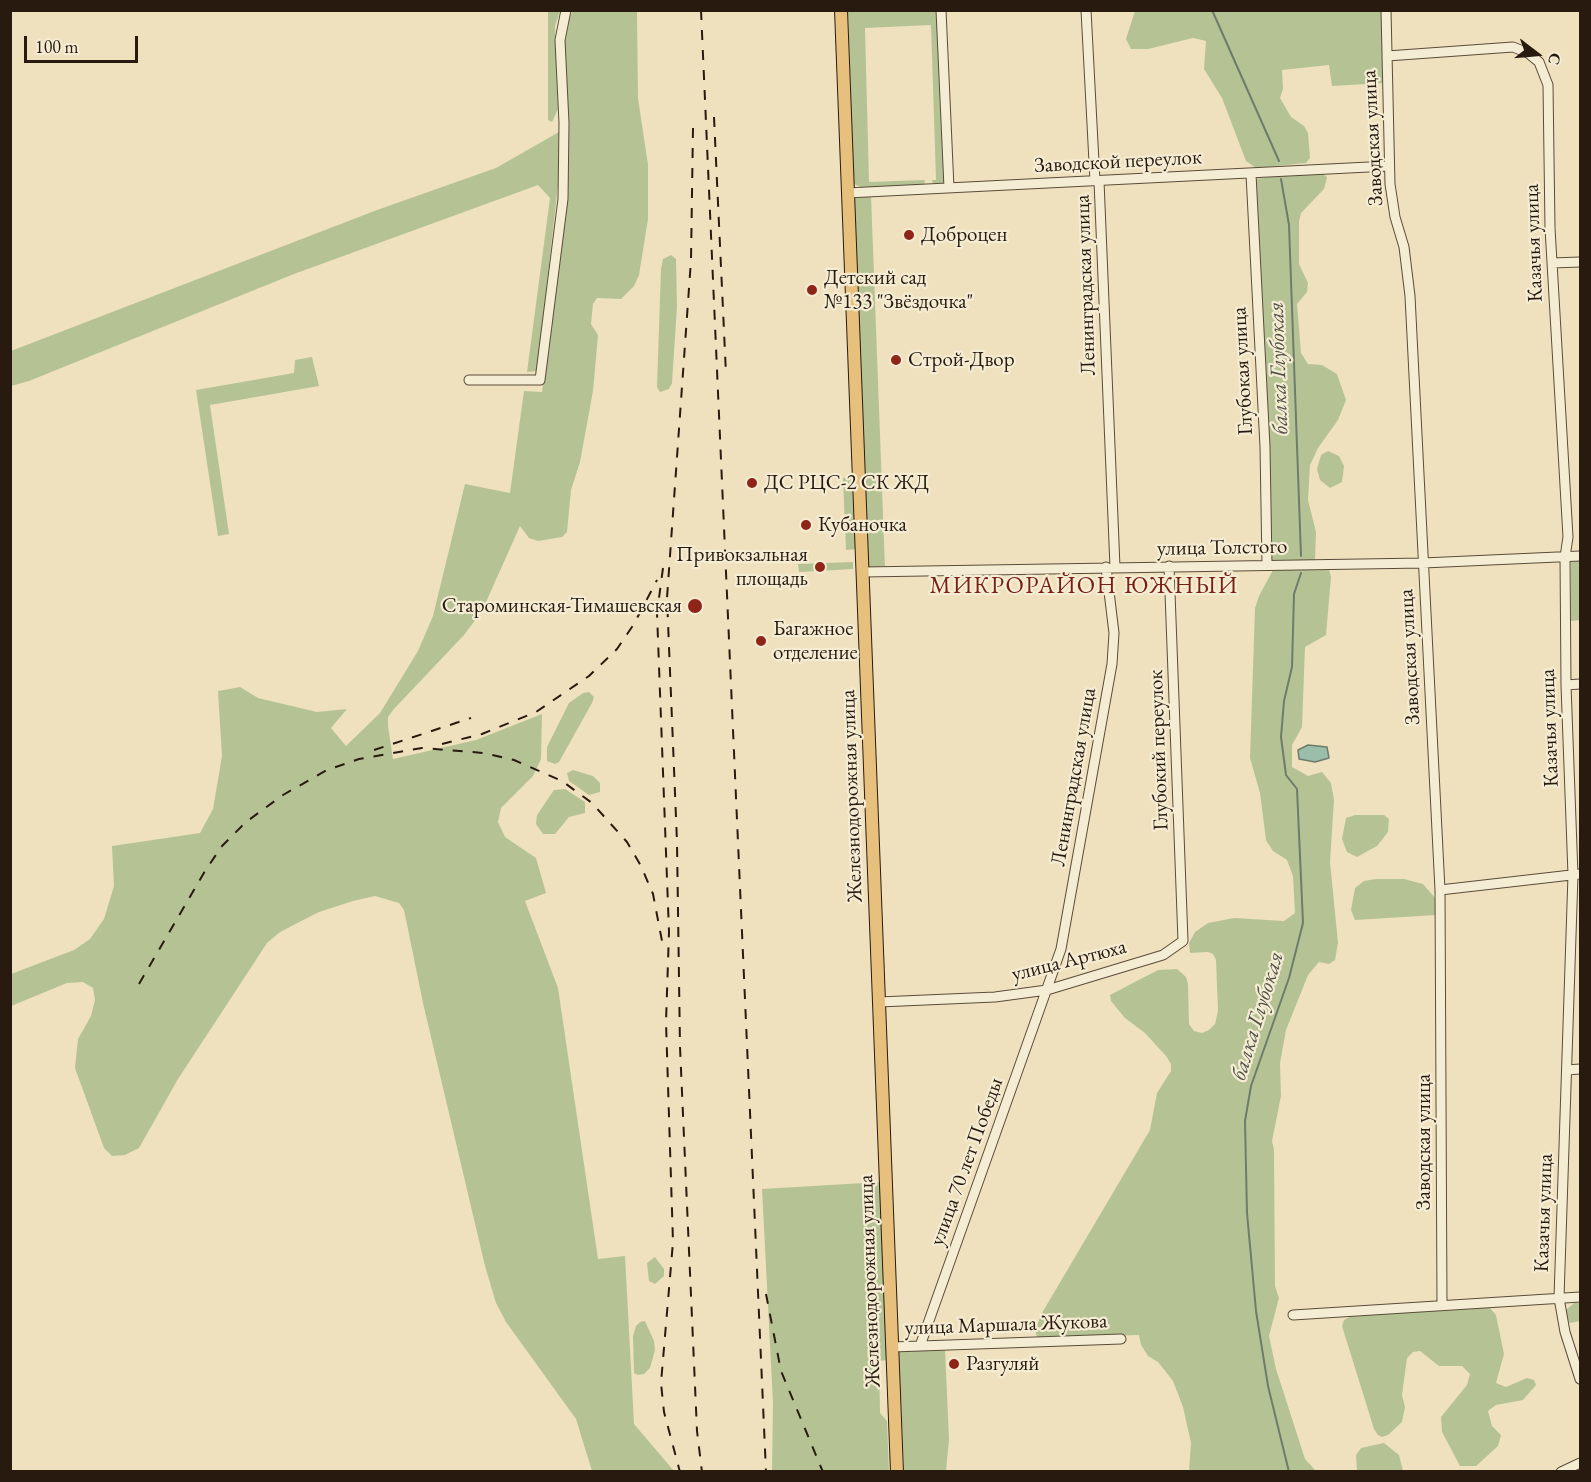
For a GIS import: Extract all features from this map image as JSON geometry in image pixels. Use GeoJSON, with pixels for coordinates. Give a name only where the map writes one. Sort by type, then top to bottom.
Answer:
{"type":"FeatureCollection","features":[{"type":"Feature","properties":{"kind":"main road","name":"Железнодорожная улица"},"geometry":{"type":"LineString","coordinates":[[841,10],[897,1472]]}},
{"type":"Feature","properties":{"kind":"street"},"geometry":{"type":"LineString","coordinates":[[469,380],[540,380],[563,198],[564,123],[560,40],[566,10]]}},
{"type":"Feature","properties":{"kind":"street"},"geometry":{"type":"LineString","coordinates":[[941,10],[949,188]]}},
{"type":"Feature","properties":{"kind":"street","name":"Ленинградская улица"},"geometry":{"type":"LineString","coordinates":[[1047,990],[1058,959],[1068,917],[1112,664],[1114,633],[1097,181],[1086,10]]}},
{"type":"Feature","properties":{"kind":"street","name":"Заводская улица"},"geometry":{"type":"LineString","coordinates":[[1386,10],[1389,166],[1393,204],[1404,247],[1410,296],[1440,890],[1442,1305]]}},
{"type":"Feature","properties":{"kind":"street","name":"Казачья улица"},"geometry":{"type":"LineString","coordinates":[[1387,56],[1513,47],[1528,53],[1539,62],[1546,74],[1552,263],[1568,537],[1565,557],[1566,685],[1577,874],[1559,1298],[1565,1332],[1581,1379]]}},
{"type":"Feature","properties":{"kind":"street","name":"Заводской переулок"},"geometry":{"type":"LineString","coordinates":[[848,193],[1389,166]]}},
{"type":"Feature","properties":{"kind":"street","name":"Глубокая улица"},"geometry":{"type":"LineString","coordinates":[[1251,174],[1264,436],[1267,565]]}},
{"type":"Feature","properties":{"kind":"street"},"geometry":{"type":"LineString","coordinates":[[1552,263],[1581,262]]}},
{"type":"Feature","properties":{"kind":"street","name":"улица Толстого"},"geometry":{"type":"LineString","coordinates":[[863,572],[1423,563],[1581,556]]}},
{"type":"Feature","properties":{"kind":"street","name":"Глубокий переулок"},"geometry":{"type":"LineString","coordinates":[[1169,566],[1184,933]]}},
{"type":"Feature","properties":{"kind":"street"},"geometry":{"type":"LineString","coordinates":[[1566,685],[1581,684]]}},
{"type":"Feature","properties":{"kind":"street"},"geometry":{"type":"LineString","coordinates":[[1440,890],[1577,874]]}},
{"type":"Feature","properties":{"kind":"street","name":"улица Артюха"},"geometry":{"type":"LineString","coordinates":[[879,1002],[995,997],[1047,990],[1163,955],[1181,944],[1184,933]]}},
{"type":"Feature","properties":{"kind":"street","name":"улица 70 лет Победы"},"geometry":{"type":"LineString","coordinates":[[920,1346],[1047,990]]}},
{"type":"Feature","properties":{"kind":"street"},"geometry":{"type":"LineString","coordinates":[[1567,1070],[1581,1069]]}},
{"type":"Feature","properties":{"kind":"street"},"geometry":{"type":"LineString","coordinates":[[1293,1315],[1581,1297]]}},
{"type":"Feature","properties":{"kind":"street","name":"улица Маршала Жукова"},"geometry":{"type":"LineString","coordinates":[[892,1347],[1120,1339]]}},
{"type":"Feature","properties":{"kind":"street"},"geometry":{"type":"LineString","coordinates":[[1561,1472],[1581,1463]]}},
{"type":"Feature","properties":{"kind":"shaded area"},"geometry":{"type":"Polygon","coordinates":[[[548,11],[560,11],[555,26],[558,109],[552,122],[548,120],[548,11]]]}},
{"type":"Feature","properties":{"kind":"shaded area"},"geometry":{"type":"Polygon","coordinates":[[[573,11],[637,11],[638,98],[648,165],[648,219],[639,275],[634,286],[621,299],[597,298],[593,304],[591,324],[598,335],[593,391],[580,462],[571,490],[567,532],[562,537],[538,541],[529,538],[520,526],[482,611],[464,635],[393,710],[388,717],[388,726],[393,759],[476,740],[542,714],[541,759],[533,776],[501,808],[498,822],[505,837],[536,858],[546,893],[525,901],[558,988],[598,1259],[625,1256],[634,1424],[674,1471],[592,1471],[576,1419],[506,1322],[496,1303],[485,1266],[423,1003],[404,910],[399,903],[375,896],[353,901],[319,912],[280,932],[267,943],[178,1079],[139,1148],[125,1155],[112,1156],[104,1148],[75,1068],[78,1039],[91,1016],[95,1000],[93,988],[83,982],[67,983],[11,1006],[11,974],[74,950],[90,939],[104,919],[114,886],[112,846],[200,833],[213,809],[222,756],[218,691],[240,687],[258,698],[317,712],[347,709],[331,728],[346,746],[380,713],[418,651],[433,616],[465,484],[510,493],[524,391],[542,392],[568,186],[565,40],[569,17],[573,11]]]}},
{"type":"Feature","properties":{"kind":"shaded area"},"geometry":{"type":"Polygon","coordinates":[[[848,11],[938,11],[944,183],[942,185],[933,185],[932,180],[936,180],[931,25],[865,28],[869,182],[925,180],[924,186],[863,188],[854,184],[848,11]]]}},
{"type":"Feature","properties":{"kind":"shaded area"},"geometry":{"type":"Polygon","coordinates":[[[1135,11],[1381,11],[1384,83],[1332,86],[1329,65],[1282,70],[1283,89],[1280,98],[1291,117],[1304,126],[1308,133],[1310,158],[1306,163],[1256,168],[1246,161],[1222,98],[1204,69],[1206,41],[1193,38],[1148,49],[1131,49],[1126,39],[1135,11]]]}},
{"type":"Feature","properties":{"kind":"shaded area"},"geometry":{"type":"Polygon","coordinates":[[[559,132],[558,185],[537,371],[527,372],[550,198],[538,185],[294,274],[29,381],[11,386],[11,351],[377,210],[496,168],[559,132]]]}},
{"type":"Feature","properties":{"kind":"shaded area"},"geometry":{"type":"Polygon","coordinates":[[[1319,171],[1327,177],[1324,189],[1301,213],[1299,222],[1299,264],[1308,283],[1307,292],[1297,304],[1301,353],[1308,364],[1322,365],[1337,374],[1346,400],[1338,420],[1318,448],[1310,465],[1308,500],[1316,532],[1315,560],[1271,561],[1254,179],[1319,171]]]}},
{"type":"Feature","properties":{"kind":"shaded area"},"geometry":{"type":"Polygon","coordinates":[[[871,195],[885,568],[869,569],[854,200],[856,197],[871,195]]]}},
{"type":"Feature","properties":{"kind":"shaded area"},"geometry":{"type":"Polygon","coordinates":[[[671,255],[676,259],[677,306],[672,383],[669,389],[660,392],[657,387],[661,269],[663,259],[671,255]]]}},
{"type":"Feature","properties":{"kind":"shaded area"},"geometry":{"type":"Polygon","coordinates":[[[312,357],[319,386],[210,405],[229,534],[218,536],[196,390],[294,373],[295,360],[312,357]]]}},
{"type":"Feature","properties":{"kind":"shaded area"},"geometry":{"type":"Polygon","coordinates":[[[1328,451],[1339,456],[1344,466],[1342,482],[1330,488],[1320,480],[1317,469],[1321,455],[1328,451]]]}},
{"type":"Feature","properties":{"kind":"shaded area"},"geometry":{"type":"Polygon","coordinates":[[[855,477],[858,549],[846,550],[843,478],[855,477]]]}},
{"type":"Feature","properties":{"kind":"shaded area"},"geometry":{"type":"Polygon","coordinates":[[[1580,560],[1580,620],[1571,621],[1571,561],[1580,560]]]}},
{"type":"Feature","properties":{"kind":"shaded area"},"geometry":{"type":"Polygon","coordinates":[[[853,562],[853,569],[799,572],[798,564],[853,562]]]}},
{"type":"Feature","properties":{"kind":"shaded area"},"geometry":{"type":"Polygon","coordinates":[[[1329,569],[1331,577],[1326,635],[1305,647],[1302,727],[1292,745],[1292,767],[1308,776],[1322,772],[1331,783],[1334,800],[1330,862],[1338,943],[1335,960],[1329,964],[1319,962],[1308,975],[1286,1030],[1280,1063],[1281,1096],[1272,1141],[1274,1150],[1275,1286],[1279,1298],[1269,1336],[1276,1369],[1305,1459],[1316,1471],[1189,1471],[1191,1443],[1183,1407],[1173,1381],[1158,1362],[1148,1356],[1141,1345],[1139,1335],[1042,1338],[1037,1337],[1035,1330],[1042,1313],[1150,1130],[1157,1093],[1171,1071],[1171,1064],[1166,1056],[1145,1033],[1125,1018],[1111,1001],[1110,995],[1158,970],[1177,969],[1186,977],[1188,984],[1189,1024],[1194,1031],[1202,1033],[1209,1030],[1215,1024],[1218,1011],[1216,960],[1213,954],[1208,952],[1190,953],[1189,943],[1195,932],[1208,923],[1234,918],[1284,921],[1295,913],[1293,876],[1287,860],[1273,851],[1266,840],[1260,793],[1250,758],[1255,608],[1273,570],[1329,569]]]}},
{"type":"Feature","properties":{"kind":"shaded area"},"geometry":{"type":"Polygon","coordinates":[[[589,692],[594,697],[592,703],[559,762],[555,764],[547,761],[547,747],[569,703],[583,693],[589,692]]]}},
{"type":"Feature","properties":{"kind":"shaded area"},"geometry":{"type":"Polygon","coordinates":[[[1308,745],[1327,747],[1329,758],[1315,762],[1299,759],[1298,750],[1308,745]]]}},
{"type":"Feature","properties":{"kind":"shaded area"},"geometry":{"type":"Polygon","coordinates":[[[573,770],[593,776],[600,783],[600,792],[589,795],[569,781],[567,773],[573,770]]]}},
{"type":"Feature","properties":{"kind":"shaded area"},"geometry":{"type":"Polygon","coordinates":[[[565,789],[585,802],[585,813],[569,817],[555,834],[543,834],[536,824],[537,815],[554,790],[565,789]]]}},
{"type":"Feature","properties":{"kind":"shaded area"},"geometry":{"type":"Polygon","coordinates":[[[1355,815],[1384,815],[1389,819],[1388,832],[1377,846],[1357,857],[1347,852],[1342,839],[1346,818],[1355,815]]]}},
{"type":"Feature","properties":{"kind":"shaded area"},"geometry":{"type":"Polygon","coordinates":[[[1404,879],[1423,884],[1435,898],[1436,915],[1355,920],[1351,910],[1355,888],[1364,881],[1404,879]]]}},
{"type":"Feature","properties":{"kind":"shaded area"},"geometry":{"type":"Polygon","coordinates":[[[881,1182],[887,1360],[879,1361],[880,1413],[887,1421],[889,1471],[772,1471],[773,1403],[762,1189],[881,1182]]]}},
{"type":"Feature","properties":{"kind":"shaded area"},"geometry":{"type":"Polygon","coordinates":[[[655,1257],[664,1269],[664,1276],[655,1284],[649,1281],[647,1263],[655,1257]]]}},
{"type":"Feature","properties":{"kind":"shaded area"},"geometry":{"type":"Polygon","coordinates":[[[1574,1303],[1580,1303],[1580,1321],[1570,1323],[1566,1310],[1574,1303]]]}},
{"type":"Feature","properties":{"kind":"shaded area"},"geometry":{"type":"Polygon","coordinates":[[[1489,1307],[1496,1315],[1504,1354],[1496,1383],[1506,1387],[1527,1378],[1534,1380],[1536,1385],[1523,1400],[1496,1405],[1488,1411],[1492,1426],[1501,1435],[1498,1446],[1476,1466],[1460,1466],[1442,1432],[1441,1417],[1467,1385],[1470,1374],[1462,1366],[1439,1366],[1420,1351],[1413,1352],[1407,1358],[1402,1395],[1405,1407],[1402,1422],[1388,1435],[1382,1437],[1378,1435],[1374,1429],[1342,1326],[1344,1320],[1353,1315],[1489,1307]]]}},
{"type":"Feature","properties":{"kind":"shaded area"},"geometry":{"type":"Polygon","coordinates":[[[645,1321],[654,1341],[655,1350],[650,1368],[644,1374],[638,1375],[634,1373],[633,1336],[636,1326],[645,1321]]]}},
{"type":"Feature","properties":{"kind":"shaded area"},"geometry":{"type":"Polygon","coordinates":[[[945,1349],[949,1440],[946,1471],[904,1471],[899,1352],[945,1349]]]}},
{"type":"Feature","properties":{"kind":"shaded area"},"geometry":{"type":"Polygon","coordinates":[[[1384,1443],[1399,1455],[1403,1471],[1357,1471],[1356,1455],[1361,1448],[1384,1443]]]}},
{"type":"Feature","properties":{"kind":"waterway","name":"балка Глубокая"},"geometry":{"type":"LineString","coordinates":[[1212,10],[1279,161]]}},
{"type":"Feature","properties":{"kind":"waterway","name":"балка Глубокая"},"geometry":{"type":"LineString","coordinates":[[1281,179],[1289,225],[1301,556]]}},
{"type":"Feature","properties":{"kind":"waterway","name":"балка Глубокая"},"geometry":{"type":"LineString","coordinates":[[1289,1472],[1268,1386],[1256,1311],[1247,1213],[1245,1121],[1251,1086],[1289,978],[1303,923],[1297,789],[1286,775],[1281,737],[1284,701],[1292,667],[1294,594],[1301,573]]}},
{"type":"Feature","properties":{"kind":"railway"},"geometry":{"type":"LineString","coordinates":[[701,10],[766,1472]]}},
{"type":"Feature","properties":{"kind":"railway"},"geometry":{"type":"LineString","coordinates":[[714,117],[726,374]]}},
{"type":"Feature","properties":{"kind":"railway"},"geometry":{"type":"LineString","coordinates":[[693,128],[691,260],[667,598],[677,842],[680,1047],[697,1431],[702,1472]]}},
{"type":"Feature","properties":{"kind":"railway"},"geometry":{"type":"LineString","coordinates":[[663,568],[657,613],[669,932],[666,1022],[673,1242],[661,1383],[664,1412],[680,1472]]}},
{"type":"Feature","properties":{"kind":"railway"},"geometry":{"type":"LineString","coordinates":[[442,744],[482,734],[536,712],[589,676],[617,649],[634,624],[657,580]]}},
{"type":"Feature","properties":{"kind":"railway"},"geometry":{"type":"LineString","coordinates":[[374,750],[471,718]]}},
{"type":"Feature","properties":{"kind":"railway"},"geometry":{"type":"LineString","coordinates":[[139,984],[205,871],[222,846],[246,822],[283,795],[327,770],[359,759],[422,748],[484,753],[514,760],[562,781],[592,803],[627,842],[641,866],[653,894],[662,941]]}},
{"type":"Feature","properties":{"kind":"railway"},"geometry":{"type":"LineString","coordinates":[[766,1294],[781,1371],[823,1472]]}},
{"type":"Feature","properties":{"kind":"place","name":"Доброцен"},"geometry":{"type":"Point","coordinates":[909,235]}},
{"type":"Feature","properties":{"kind":"place","name":"Детский сад №133 \"Звёздочка\""},"geometry":{"type":"Point","coordinates":[812,290]}},
{"type":"Feature","properties":{"kind":"place","name":"Строй-Двор"},"geometry":{"type":"Point","coordinates":[896,360]}},
{"type":"Feature","properties":{"kind":"place","name":"ДС РЦС-2 СК ЖД"},"geometry":{"type":"Point","coordinates":[752,483]}},
{"type":"Feature","properties":{"kind":"place","name":"Кубаночка"},"geometry":{"type":"Point","coordinates":[806,525]}},
{"type":"Feature","properties":{"kind":"place","name":"Привокзальная площадь"},"geometry":{"type":"Point","coordinates":[820,567]}},
{"type":"Feature","properties":{"kind":"place","name":"Староминская-Тимашевская"},"geometry":{"type":"Point","coordinates":[695,606]}},
{"type":"Feature","properties":{"kind":"place","name":"Багажное отделение"},"geometry":{"type":"Point","coordinates":[761,641]}},
{"type":"Feature","properties":{"kind":"place","name":"Разгуляй"},"geometry":{"type":"Point","coordinates":[954,1364]}},
{"type":"Feature","properties":{"kind":"district","name":"МИКРОРАЙОН ЮЖНЫЙ"},"geometry":{"type":"Point","coordinates":[1084,586]}}]}
